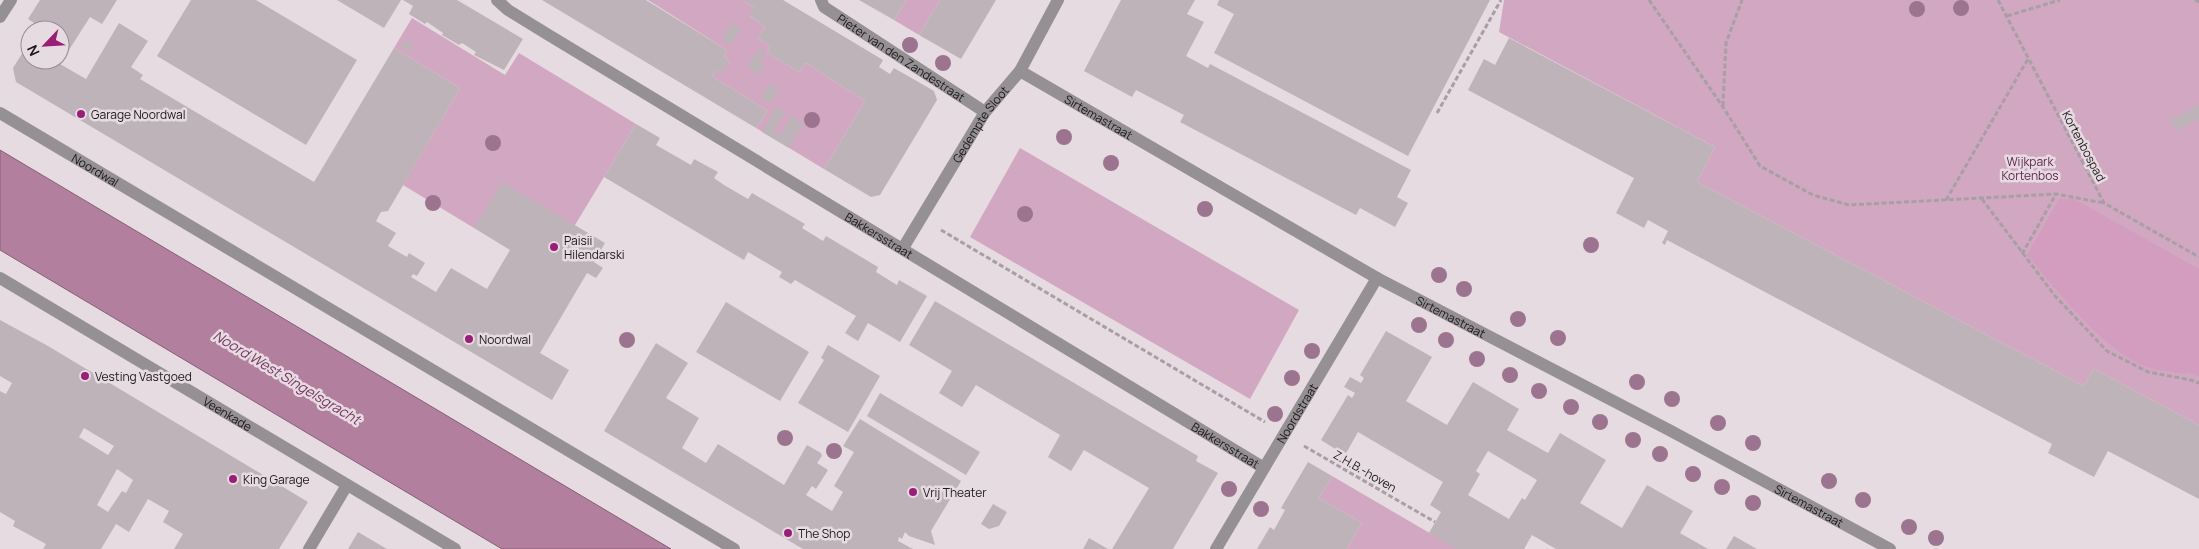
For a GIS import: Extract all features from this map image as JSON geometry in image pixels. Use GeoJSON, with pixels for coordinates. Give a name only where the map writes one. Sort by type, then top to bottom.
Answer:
{"type":"FeatureCollection","features":[{"type":"Feature","properties":{"kind":"street"},"geometry":{"type":"LineString","coordinates":[[0,17],[11,0]]}},
{"type":"Feature","properties":{"kind":"street","name":"Bakkersstraat"},"geometry":{"type":"LineString","coordinates":[[497,0],[508,10],[547,34],[1264,468]]}},
{"type":"Feature","properties":{"kind":"street","name":"Pieter van den Zandestraat"},"geometry":{"type":"LineString","coordinates":[[821,0],[824,7],[985,112]]}},
{"type":"Feature","properties":{"kind":"street","name":"Gedempte Sloot"},"geometry":{"type":"LineString","coordinates":[[902,248],[985,112],[1020,71],[1058,0]]}},
{"type":"Feature","properties":{"kind":"street","name":"Sirtemastraat"},"geometry":{"type":"LineString","coordinates":[[1020,71],[1377,278],[1671,431],[1890,549]]}},
{"type":"Feature","properties":{"kind":"street","name":"Noordwal"},"geometry":{"type":"LineString","coordinates":[[0,113],[734,549]]}},
{"type":"Feature","properties":{"kind":"street","name":"Veenkade"},"geometry":{"type":"LineString","coordinates":[[0,278],[455,549]]}},
{"type":"Feature","properties":{"kind":"street","name":"Noordstraat"},"geometry":{"type":"LineString","coordinates":[[1216,549],[1377,278]]}},
{"type":"Feature","properties":{"kind":"street"},"geometry":{"type":"LineString","coordinates":[[309,549],[347,485]]}},
{"type":"Feature","properties":{"kind":"path"},"geometry":{"type":"LineString","coordinates":[[1437,113],[1501,0]]}},
{"type":"Feature","properties":{"kind":"path"},"geometry":{"type":"LineString","coordinates":[[1649,0],[1724,107],[1760,166],[1813,195],[1849,205],[2056,194],[2104,203],[2199,257]]}},
{"type":"Feature","properties":{"kind":"path"},"geometry":{"type":"LineString","coordinates":[[1724,107],[1726,43],[1742,0]]}},
{"type":"Feature","properties":{"kind":"path","name":"Kortenbospad"},"geometry":{"type":"LineString","coordinates":[[1998,0],[2104,203]]}},
{"type":"Feature","properties":{"kind":"path"},"geometry":{"type":"LineString","coordinates":[[2007,16],[2060,0]]}},
{"type":"Feature","properties":{"kind":"path"},"geometry":{"type":"LineString","coordinates":[[2195,0],[2199,2]]}},
{"type":"Feature","properties":{"kind":"path"},"geometry":{"type":"LineString","coordinates":[[1946,200],[2028,59]]}},
{"type":"Feature","properties":{"kind":"path"},"geometry":{"type":"LineString","coordinates":[[2022,254],[2056,194]]}},
{"type":"Feature","properties":{"kind":"path"},"geometry":{"type":"LineString","coordinates":[[1982,199],[2055,296],[2107,351],[2148,372],[2191,380],[2199,384]]}},
{"type":"Feature","properties":{"kind":"path","name":"Z.H.B.-hoven"},"geometry":{"type":"LineString","coordinates":[[921,218],[1435,522]]}},
{"type":"Feature","properties":{"kind":"green space"},"geometry":{"type":"Polygon","coordinates":[[[648,0],[743,0],[754,8],[750,16],[765,27],[758,38],[771,47],[767,53],[799,72],[806,63],[865,101],[824,169],[756,128],[768,111],[712,76],[715,71],[721,74],[730,61],[724,57],[727,50],[648,0]]]}},
{"type":"Feature","properties":{"kind":"green space"},"geometry":{"type":"Polygon","coordinates":[[[906,0],[940,0],[919,35],[894,20],[906,0]]]}},
{"type":"Feature","properties":{"kind":"green space","name":"Wijkpark Kortenbos"},"geometry":{"type":"Polygon","coordinates":[[[1504,0],[2199,0],[2199,425],[2096,370],[2093,369],[2084,386],[1697,182],[1715,147],[1499,32],[1504,0]]]}},
{"type":"Feature","properties":{"kind":"green space"},"geometry":{"type":"Polygon","coordinates":[[[412,18],[505,75],[519,53],[636,124],[575,225],[474,228],[403,185],[460,88],[394,48],[412,18]]]}},
{"type":"Feature","properties":{"kind":"green space"},"geometry":{"type":"Polygon","coordinates":[[[1020,148],[1299,310],[1250,399],[970,237],[1020,148]]]}},
{"type":"Feature","properties":{"kind":"green space"},"geometry":{"type":"Polygon","coordinates":[[[1332,476],[1457,549],[1347,549],[1362,523],[1319,498],[1332,476]]]}},
{"type":"Feature","properties":{"kind":"shaded area"},"geometry":{"type":"Polygon","coordinates":[[[2059,199],[2074,199],[2199,269],[2199,377],[2189,372],[2185,374],[2147,367],[2131,360],[2098,334],[2082,318],[2027,255],[2059,199]]]}},
{"type":"Feature","properties":{"kind":"water","name":"Noord West Singelsgracht"},"geometry":{"type":"Polygon","coordinates":[[[0,150],[671,549],[502,549],[0,250],[0,150]]]}},
{"type":"Feature","properties":{"kind":"building"},"geometry":{"type":"Polygon","coordinates":[[[40,0],[117,0],[102,24],[90,17],[70,48],[70,20],[28,19],[40,0]]]}},
{"type":"Feature","properties":{"kind":"building"},"geometry":{"type":"Polygon","coordinates":[[[191,0],[256,0],[357,60],[306,145],[157,56],[191,0]]]}},
{"type":"Feature","properties":{"kind":"building"},"geometry":{"type":"Polygon","coordinates":[[[337,0],[401,0],[384,28],[337,0]]]}},
{"type":"Feature","properties":{"kind":"building"},"geometry":{"type":"Polygon","coordinates":[[[403,0],[457,0],[523,39],[504,70],[474,55],[476,52],[462,43],[459,45],[442,35],[443,33],[427,22],[425,24],[409,14],[413,6],[403,0]]]}},
{"type":"Feature","properties":{"kind":"building"},"geometry":{"type":"Polygon","coordinates":[[[542,0],[646,0],[727,50],[724,57],[730,61],[721,75],[715,71],[712,76],[768,111],[756,128],[542,0]]]}},
{"type":"Feature","properties":{"kind":"building"},"geometry":{"type":"Polygon","coordinates":[[[743,0],[783,0],[883,60],[879,67],[890,74],[894,68],[934,91],[937,100],[880,195],[871,197],[824,169],[865,101],[806,63],[799,72],[767,53],[771,47],[758,38],[765,27],[749,15],[754,8],[743,0]]]}},
{"type":"Feature","properties":{"kind":"building"},"geometry":{"type":"Polygon","coordinates":[[[859,0],[906,0],[894,20],[859,0]]]}},
{"type":"Feature","properties":{"kind":"building"},"geometry":{"type":"Polygon","coordinates":[[[940,0],[996,0],[961,59],[919,35],[940,0]]]}},
{"type":"Feature","properties":{"kind":"building"},"geometry":{"type":"Polygon","coordinates":[[[1121,0],[1195,0],[1187,14],[1204,22],[1186,56],[1208,68],[1210,64],[1212,65],[1411,170],[1397,197],[1408,203],[1395,227],[1360,208],[1356,215],[1180,122],[1184,115],[1136,90],[1132,97],[1084,71],[1121,0]]]}},
{"type":"Feature","properties":{"kind":"building"},"geometry":{"type":"Polygon","coordinates":[[[1219,0],[1490,0],[1408,156],[1214,53],[1234,14],[1217,5],[1219,0]]]}},
{"type":"Feature","properties":{"kind":"building"},"geometry":{"type":"Polygon","coordinates":[[[119,23],[148,41],[131,67],[143,75],[140,79],[314,182],[394,48],[460,88],[388,211],[381,212],[376,221],[396,233],[388,246],[407,257],[409,253],[425,263],[417,276],[413,274],[411,277],[436,292],[451,268],[487,289],[510,250],[474,228],[502,182],[605,243],[594,262],[603,268],[596,278],[587,273],[540,353],[569,370],[552,400],[16,82],[13,68],[20,57],[20,70],[70,70],[86,79],[119,23]]]}},
{"type":"Feature","properties":{"kind":"building"},"geometry":{"type":"Polygon","coordinates":[[[731,23],[741,29],[731,44],[722,39],[731,23]]]}},
{"type":"Feature","properties":{"kind":"building"},"geometry":{"type":"Polygon","coordinates":[[[1509,38],[1715,147],[1697,182],[2084,386],[2093,369],[2096,370],[2199,425],[2199,499],[2108,451],[2094,477],[2048,453],[2052,444],[1667,240],[1665,245],[1662,243],[1668,231],[1648,220],[1644,228],[1616,213],[1634,178],[1468,90],[1484,59],[1495,65],[1509,38]]]}},
{"type":"Feature","properties":{"kind":"building"},"geometry":{"type":"Polygon","coordinates":[[[405,40],[413,45],[410,52],[401,47],[405,40]]]}},
{"type":"Feature","properties":{"kind":"building"},"geometry":{"type":"Polygon","coordinates":[[[760,48],[766,53],[760,62],[765,65],[758,75],[747,66],[760,48]]]}},
{"type":"Feature","properties":{"kind":"building"},"geometry":{"type":"Polygon","coordinates":[[[770,84],[779,90],[770,104],[761,97],[770,84]]]}},
{"type":"Feature","properties":{"kind":"building"},"geometry":{"type":"Polygon","coordinates":[[[2199,105],[2199,119],[2176,131],[2170,120],[2199,105]]]}},
{"type":"Feature","properties":{"kind":"building"},"geometry":{"type":"Polygon","coordinates":[[[776,107],[785,112],[774,131],[780,135],[791,116],[804,123],[789,148],[762,132],[776,107]]]}},
{"type":"Feature","properties":{"kind":"building"},"geometry":{"type":"Polygon","coordinates":[[[636,124],[660,138],[656,145],[691,165],[694,159],[718,172],[714,178],[724,185],[748,199],[752,193],[805,224],[802,228],[823,241],[826,236],[878,267],[876,272],[897,285],[899,280],[927,296],[900,342],[868,323],[858,341],[845,333],[856,316],[795,280],[791,284],[779,277],[782,272],[748,252],[744,260],[604,177],[636,124]]]}},
{"type":"Feature","properties":{"kind":"building"},"geometry":{"type":"Polygon","coordinates":[[[935,301],[1198,456],[1196,461],[1218,473],[1173,549],[1112,549],[1149,488],[1084,450],[1071,471],[1048,457],[1060,435],[976,385],[962,407],[939,393],[952,371],[909,345],[935,301]]]}},
{"type":"Feature","properties":{"kind":"building"},"geometry":{"type":"Polygon","coordinates":[[[726,302],[809,352],[780,401],[696,352],[726,302]]]}},
{"type":"Feature","properties":{"kind":"building"},"geometry":{"type":"Polygon","coordinates":[[[0,320],[48,346],[308,502],[279,549],[174,549],[183,534],[163,522],[169,511],[148,499],[129,532],[116,524],[101,549],[43,549],[46,544],[13,526],[15,521],[0,512],[0,391],[6,394],[12,383],[0,376],[0,320]],[[84,428],[79,437],[108,455],[114,446],[84,428]],[[117,469],[97,505],[108,512],[122,491],[126,493],[133,480],[117,469]]]}},
{"type":"Feature","properties":{"kind":"building"},"geometry":{"type":"Polygon","coordinates":[[[1386,331],[1432,357],[1406,401],[1447,425],[1473,382],[1519,409],[1507,430],[1548,453],[1560,433],[1606,460],[1580,503],[1622,528],[1647,485],[1693,511],[1680,533],[1708,549],[1556,549],[1532,535],[1524,549],[1456,549],[1429,533],[1441,512],[1430,505],[1443,482],[1358,432],[1345,455],[1321,440],[1348,395],[1352,398],[1355,393],[1344,387],[1350,377],[1361,383],[1364,378],[1360,375],[1386,331]],[[1488,451],[1476,471],[1480,474],[1468,495],[1509,519],[1522,498],[1525,500],[1537,480],[1488,451]]]}},
{"type":"Feature","properties":{"kind":"building"},"geometry":{"type":"Polygon","coordinates":[[[656,343],[688,363],[666,398],[699,418],[682,448],[706,463],[718,444],[784,485],[807,445],[821,453],[822,456],[817,463],[828,470],[816,489],[812,486],[806,495],[832,511],[843,492],[834,486],[854,452],[843,446],[860,419],[961,481],[931,531],[935,545],[909,536],[905,532],[902,539],[899,537],[898,541],[913,549],[803,549],[604,431],[656,343]]]}},
{"type":"Feature","properties":{"kind":"building"},"geometry":{"type":"Polygon","coordinates":[[[828,345],[880,376],[848,432],[798,403],[824,360],[821,358],[828,345]]]}},
{"type":"Feature","properties":{"kind":"building"},"geometry":{"type":"Polygon","coordinates":[[[880,393],[980,452],[966,475],[867,416],[880,393]]]}},
{"type":"Feature","properties":{"kind":"building"},"geometry":{"type":"Polygon","coordinates":[[[1308,462],[1332,476],[1319,498],[1362,523],[1347,549],[1257,549],[1270,527],[1274,530],[1285,510],[1281,508],[1308,462]]]}},
{"type":"Feature","properties":{"kind":"building"},"geometry":{"type":"Polygon","coordinates":[[[993,504],[1007,512],[999,526],[989,529],[981,524],[993,504]]]}},
{"type":"Feature","properties":{"kind":"building"},"geometry":{"type":"Polygon","coordinates":[[[358,532],[387,549],[348,549],[358,532]]]}},
{"type":"Feature","properties":{"kind":"building"},"geometry":{"type":"Polygon","coordinates":[[[1734,536],[1757,549],[1726,549],[1734,536]]]}},
{"type":"Feature","properties":{"kind":"building"},"geometry":{"type":"Polygon","coordinates":[[[1089,538],[1108,549],[1083,549],[1089,538]]]}},
{"type":"Feature","properties":{"kind":"place","name":"Garage Noordwal"},"geometry":{"type":"Point","coordinates":[81,114]}},
{"type":"Feature","properties":{"kind":"place","name":"Paisii Hilendarski"},"geometry":{"type":"Point","coordinates":[554,247]}},
{"type":"Feature","properties":{"kind":"place","name":"Noordwal"},"geometry":{"type":"Point","coordinates":[469,339]}},
{"type":"Feature","properties":{"kind":"place","name":"Vesting Vastgoed"},"geometry":{"type":"Point","coordinates":[85,376]}},
{"type":"Feature","properties":{"kind":"place","name":"King Garage"},"geometry":{"type":"Point","coordinates":[233,479]}},
{"type":"Feature","properties":{"kind":"place","name":"Vrij Theater"},"geometry":{"type":"Point","coordinates":[913,492]}},
{"type":"Feature","properties":{"kind":"place","name":"The Shop"},"geometry":{"type":"Point","coordinates":[788,533]}}]}
